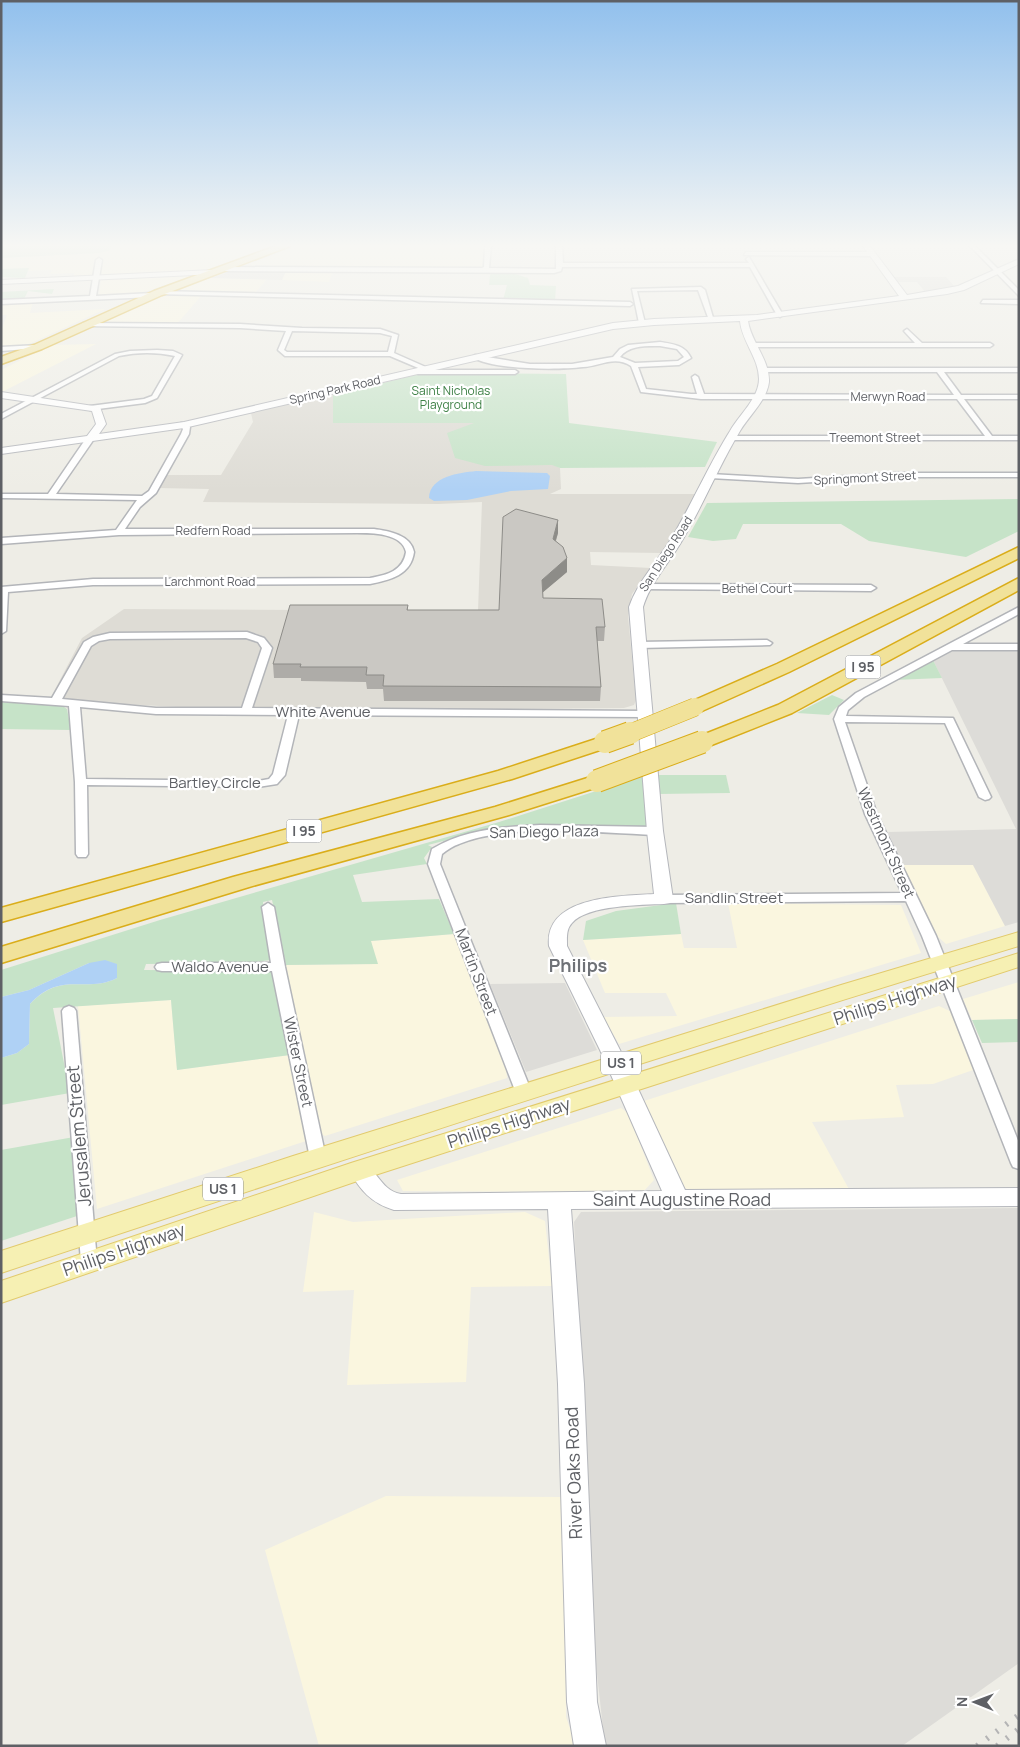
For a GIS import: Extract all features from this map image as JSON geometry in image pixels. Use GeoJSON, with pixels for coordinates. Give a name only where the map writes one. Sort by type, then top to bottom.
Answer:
{"type":"FeatureCollection","features":[{"type":"Feature","properties":{"kind":"highway"},"geometry":{"type":"LineString","coordinates":[[1,367],[78,328]]}},
{"type":"Feature","properties":{"kind":"highway"},"geometry":{"type":"LineString","coordinates":[[1,361],[38,347]]}},
{"type":"Feature","properties":{"kind":"highway","name":"I 95"},"geometry":{"type":"LineString","coordinates":[[1,915],[463,787],[605,742],[695,707],[783,668],[1019,552]]}},
{"type":"Feature","properties":{"kind":"highway","name":"I 95"},"geometry":{"type":"LineString","coordinates":[[1,955],[241,882],[502,811],[597,782],[785,709],[1019,583]]}},
{"type":"Feature","properties":{"kind":"main road","name":"Philips Highway"},"geometry":{"type":"LineString","coordinates":[[944,973],[1019,939]]}},
{"type":"Feature","properties":{"kind":"main road","name":"Philips Highway"},"geometry":{"type":"LineString","coordinates":[[1,1292],[360,1170],[849,990],[1019,960]]}},
{"type":"Feature","properties":{"kind":"main road","name":"Philips Highway"},"geometry":{"type":"LineString","coordinates":[[1,1262],[524,1093],[621,1075]]}},
{"type":"Feature","properties":{"kind":"street"},"geometry":{"type":"LineString","coordinates":[[259,328],[289,330],[386,331],[395,335],[391,354]]}},
{"type":"Feature","properties":{"kind":"street","name":"Spring Park Road"},"geometry":{"type":"LineString","coordinates":[[1,451],[184,426],[475,357],[610,328]]}},
{"type":"Feature","properties":{"kind":"street"},"geometry":{"type":"LineString","coordinates":[[747,328],[763,370],[1019,370]]}},
{"type":"Feature","properties":{"kind":"street"},"geometry":{"type":"LineString","coordinates":[[289,330],[281,350],[285,354],[391,354],[426,369]]}},
{"type":"Feature","properties":{"kind":"street"},"geometry":{"type":"LineString","coordinates":[[907,331],[920,345]]}},
{"type":"Feature","properties":{"kind":"street"},"geometry":{"type":"LineString","coordinates":[[475,357],[499,364],[586,365],[616,357],[624,348],[642,345],[670,346],[683,349],[688,353],[688,358],[679,363],[634,365],[616,357]]}},
{"type":"Feature","properties":{"kind":"street"},"geometry":{"type":"LineString","coordinates":[[752,345],[990,345]]}},
{"type":"Feature","properties":{"kind":"street"},"geometry":{"type":"LineString","coordinates":[[1,349],[38,347]]}},
{"type":"Feature","properties":{"kind":"street"},"geometry":{"type":"LineString","coordinates":[[1,417],[121,354],[169,353],[179,356],[155,397],[90,408]]}},
{"type":"Feature","properties":{"kind":"street","name":"Merwyn Road"},"geometry":{"type":"LineString","coordinates":[[634,365],[643,391],[701,397],[1019,398]]}},
{"type":"Feature","properties":{"kind":"street","name":"San Diego Road"},"geometry":{"type":"LineString","coordinates":[[664,899],[644,714],[636,607],[644,586],[665,558],[697,504],[731,438],[757,397],[764,383],[763,370]]}},
{"type":"Feature","properties":{"kind":"street"},"geometry":{"type":"LineString","coordinates":[[939,370],[990,438]]}},
{"type":"Feature","properties":{"kind":"street"},"geometry":{"type":"LineString","coordinates":[[415,372],[553,373]]}},
{"type":"Feature","properties":{"kind":"street"},"geometry":{"type":"LineString","coordinates":[[695,377],[701,397]]}},
{"type":"Feature","properties":{"kind":"street"},"geometry":{"type":"LineString","coordinates":[[1,395],[96,409],[102,421],[51,496]]}},
{"type":"Feature","properties":{"kind":"street"},"geometry":{"type":"LineString","coordinates":[[119,532],[136,505],[152,493],[185,434],[187,429],[184,426]]}},
{"type":"Feature","properties":{"kind":"street","name":"Treemont Street"},"geometry":{"type":"LineString","coordinates":[[731,438],[1019,438]]}},
{"type":"Feature","properties":{"kind":"street","name":"Springmont Street"},"geometry":{"type":"LineString","coordinates":[[710,476],[798,481],[896,475],[1019,475]]}},
{"type":"Feature","properties":{"kind":"street"},"geometry":{"type":"LineString","coordinates":[[1,496],[143,498]]}},
{"type":"Feature","properties":{"kind":"street","name":"Redfern Road"},"geometry":{"type":"LineString","coordinates":[[1,541],[119,532],[371,531],[393,535],[408,544],[409,558]]}},
{"type":"Feature","properties":{"kind":"street","name":"Larchmont Road"},"geometry":{"type":"LineString","coordinates":[[3,590],[93,582],[370,581],[395,575],[407,565],[409,558]]}},
{"type":"Feature","properties":{"kind":"street","name":"Bethel Court"},"geometry":{"type":"LineString","coordinates":[[644,586],[871,588]]}},
{"type":"Feature","properties":{"kind":"street"},"geometry":{"type":"LineString","coordinates":[[1,631],[3,590]]}},
{"type":"Feature","properties":{"kind":"street"},"geometry":{"type":"LineString","coordinates":[[985,798],[949,720],[839,719],[843,709],[860,695],[1019,610]]}},
{"type":"Feature","properties":{"kind":"street"},"geometry":{"type":"LineString","coordinates":[[56,700],[87,644],[96,639],[110,636],[247,635],[261,640],[267,648],[246,711]]}},
{"type":"Feature","properties":{"kind":"street"},"geometry":{"type":"LineString","coordinates":[[638,645],[767,643]]}},
{"type":"Feature","properties":{"kind":"street"},"geometry":{"type":"LineString","coordinates":[[950,647],[1019,647]]}},
{"type":"Feature","properties":{"kind":"street","name":"White Avenue"},"geometry":{"type":"LineString","coordinates":[[1,698],[56,700],[136,710],[644,714]]}},
{"type":"Feature","properties":{"kind":"street"},"geometry":{"type":"LineString","coordinates":[[74,703],[81,782],[82,854]]}},
{"type":"Feature","properties":{"kind":"street","name":"Bartley Circle"},"geometry":{"type":"LineString","coordinates":[[81,782],[258,784],[273,782],[279,775],[294,712]]}},
{"type":"Feature","properties":{"kind":"street","name":"Westmont Street"},"geometry":{"type":"LineString","coordinates":[[839,719],[871,814],[944,973],[1019,1162]]}},
{"type":"Feature","properties":{"kind":"street","name":"San Diego Plaza"},"geometry":{"type":"LineString","coordinates":[[437,850],[454,840],[475,834],[513,830],[656,831]]}},
{"type":"Feature","properties":{"kind":"street","name":"Martin Street"},"geometry":{"type":"LineString","coordinates":[[437,850],[434,864],[524,1093]]}},
{"type":"Feature","properties":{"kind":"street","name":"Sandlin Street"},"geometry":{"type":"LineString","coordinates":[[621,1075],[558,946],[556,938],[563,922],[570,915],[581,910],[629,902],[664,899],[910,897]]}},
{"type":"Feature","properties":{"kind":"street","name":"Waldo Avenue"},"geometry":{"type":"LineString","coordinates":[[162,968],[278,966],[268,907]]}},
{"type":"Feature","properties":{"kind":"street","name":"Wister Street"},"geometry":{"type":"LineString","coordinates":[[278,966],[318,1158]]}},
{"type":"Feature","properties":{"kind":"street","name":"Jerusalem Street"},"geometry":{"type":"LineString","coordinates":[[69,1010],[89,1262]]}},
{"type":"Feature","properties":{"kind":"street"},"geometry":{"type":"LineString","coordinates":[[621,1075],[678,1200]]}},
{"type":"Feature","properties":{"kind":"street","name":"Saint Augustine Road"},"geometry":{"type":"LineString","coordinates":[[360,1170],[370,1187],[379,1196],[394,1202],[1019,1197]]}},
{"type":"Feature","properties":{"kind":"street","name":"River Oaks Road"},"geometry":{"type":"LineString","coordinates":[[559,1200],[571,1384],[582,1702],[590,1746]]}},
{"type":"Feature","properties":{"kind":"shaded area"},"geometry":{"type":"Polygon","coordinates":[[[2,328],[65,328],[27,345],[1,346],[2,328]]]}},
{"type":"Feature","properties":{"kind":"shaded area"},"geometry":{"type":"Polygon","coordinates":[[[96,344],[1,392],[1,370],[51,345],[96,344]]]}},
{"type":"Feature","properties":{"kind":"shaded area"},"geometry":{"type":"Polygon","coordinates":[[[333,395],[333,423],[476,423],[560,468],[561,489],[550,494],[696,494],[662,553],[590,552],[591,565],[651,568],[632,594],[628,616],[636,700],[634,705],[624,708],[501,709],[177,707],[107,703],[51,697],[82,638],[124,609],[478,611],[482,502],[438,504],[203,502],[209,489],[158,488],[165,475],[221,475],[253,422],[251,413],[333,395]]]}},
{"type":"Feature","properties":{"kind":"shaded area"},"geometry":{"type":"Polygon","coordinates":[[[951,650],[1019,651],[1019,922],[1005,926],[973,865],[902,865],[888,832],[1016,829],[933,660],[951,650]]]}},
{"type":"Feature","properties":{"kind":"shaded area"},"geometry":{"type":"Polygon","coordinates":[[[902,865],[973,865],[1005,926],[946,944],[938,937],[902,865]]]}},
{"type":"Feature","properties":{"kind":"shaded area"},"geometry":{"type":"Polygon","coordinates":[[[728,903],[901,905],[921,953],[619,1044],[603,1017],[677,1016],[666,993],[605,993],[583,940],[681,934],[684,948],[737,948],[728,903]]]}},
{"type":"Feature","properties":{"kind":"shaded area"},"geometry":{"type":"Polygon","coordinates":[[[454,934],[506,1068],[507,1078],[325,1136],[321,1134],[315,1120],[286,965],[377,964],[370,941],[454,934]]]}},
{"type":"Feature","properties":{"kind":"shaded area"},"geometry":{"type":"Polygon","coordinates":[[[1019,982],[1019,1019],[972,1020],[963,999],[1019,982]]]}},
{"type":"Feature","properties":{"kind":"shaded area"},"geometry":{"type":"Polygon","coordinates":[[[565,983],[597,1050],[526,1072],[490,984],[565,983]]]}},
{"type":"Feature","properties":{"kind":"shaded area"},"geometry":{"type":"Polygon","coordinates":[[[171,1000],[177,1070],[290,1055],[306,1141],[97,1209],[78,1006],[171,1000]]]}},
{"type":"Feature","properties":{"kind":"shaded area"},"geometry":{"type":"Polygon","coordinates":[[[939,1006],[952,1012],[976,1069],[933,1084],[896,1085],[904,1117],[812,1122],[850,1191],[692,1192],[682,1186],[644,1101],[939,1006]]]}},
{"type":"Feature","properties":{"kind":"shaded area"},"geometry":{"type":"Polygon","coordinates":[[[621,1108],[628,1113],[654,1180],[643,1192],[403,1191],[397,1180],[621,1108]]]}},
{"type":"Feature","properties":{"kind":"shaded area"},"geometry":{"type":"Polygon","coordinates":[[[1019,1208],[1019,1663],[902,1746],[605,1746],[594,1647],[574,1222],[581,1212],[1019,1208]]]}},
{"type":"Feature","properties":{"kind":"shaded area"},"geometry":{"type":"Polygon","coordinates":[[[314,1212],[353,1222],[525,1212],[545,1221],[552,1286],[471,1287],[466,1382],[347,1385],[354,1290],[303,1292],[314,1212]]]}},
{"type":"Feature","properties":{"kind":"shaded area"},"geometry":{"type":"Polygon","coordinates":[[[386,1496],[565,1497],[566,1717],[576,1746],[319,1746],[265,1550],[386,1496]]]}},
{"type":"Feature","properties":{"kind":"green space","name":"Saint Nicholas Playground"},"geometry":{"type":"Polygon","coordinates":[[[424,373],[566,374],[569,423],[717,442],[705,467],[560,468],[552,465],[485,466],[455,458],[447,433],[474,423],[333,423],[333,395],[424,373]]]}},
{"type":"Feature","properties":{"kind":"green space"},"geometry":{"type":"Polygon","coordinates":[[[1019,499],[1019,531],[966,557],[869,541],[841,524],[743,524],[736,539],[713,541],[688,537],[707,503],[1019,499]]]}},
{"type":"Feature","properties":{"kind":"green space"},"geometry":{"type":"Polygon","coordinates":[[[933,660],[942,678],[894,680],[933,660]]]}},
{"type":"Feature","properties":{"kind":"green space"},"geometry":{"type":"Polygon","coordinates":[[[832,695],[844,700],[829,715],[797,713],[832,695]]]}},
{"type":"Feature","properties":{"kind":"green space"},"geometry":{"type":"Polygon","coordinates":[[[1,702],[61,705],[67,709],[71,730],[1,729],[1,702]]]}},
{"type":"Feature","properties":{"kind":"green space"},"geometry":{"type":"Polygon","coordinates":[[[726,775],[730,793],[658,794],[656,776],[726,775]]]}},
{"type":"Feature","properties":{"kind":"green space"},"geometry":{"type":"Polygon","coordinates":[[[643,776],[647,827],[513,826],[474,833],[428,845],[432,847],[424,858],[427,864],[353,875],[362,902],[439,899],[454,934],[371,941],[378,964],[286,965],[272,900],[263,902],[270,960],[249,963],[146,964],[144,970],[274,971],[290,1055],[177,1070],[171,1000],[53,1008],[70,1093],[1,1105],[1,1058],[17,1053],[29,1044],[30,1004],[42,994],[63,985],[95,984],[117,978],[117,964],[89,963],[29,990],[1,997],[1,970],[160,920],[499,822],[643,776]]]}},
{"type":"Feature","properties":{"kind":"green space"},"geometry":{"type":"Polygon","coordinates":[[[676,903],[681,934],[583,940],[586,921],[616,911],[676,903]]]}},
{"type":"Feature","properties":{"kind":"green space"},"geometry":{"type":"Polygon","coordinates":[[[1019,1019],[1019,1042],[982,1043],[972,1020],[1019,1019]]]}},
{"type":"Feature","properties":{"kind":"green space"},"geometry":{"type":"Polygon","coordinates":[[[74,1137],[77,1216],[1,1241],[1,1150],[74,1137]]]}},
{"type":"Feature","properties":{"kind":"water"},"geometry":{"type":"Polygon","coordinates":[[[476,471],[547,473],[550,476],[548,489],[511,491],[467,500],[434,501],[429,498],[434,485],[440,480],[476,471]]]}},
{"type":"Feature","properties":{"kind":"water"},"geometry":{"type":"Polygon","coordinates":[[[105,960],[117,964],[117,978],[95,984],[63,985],[41,994],[30,1004],[29,1044],[17,1053],[1,1058],[1,997],[29,990],[89,963],[105,960]]]}},
{"type":"Feature","properties":{"kind":"building"},"geometry":{"type":"Polygon","coordinates":[[[516,509],[558,520],[553,539],[563,547],[567,558],[542,580],[543,598],[602,599],[605,627],[596,627],[601,687],[383,686],[384,675],[366,675],[367,667],[300,667],[301,664],[273,664],[290,605],[408,605],[407,610],[499,610],[503,517],[516,509]]]}},
{"type":"Feature","properties":{"kind":"railway"},"geometry":{"type":"LineString","coordinates":[[977,1746],[1019,1715]]}},
{"type":"Feature","properties":{"kind":"railway"},"geometry":{"type":"LineString","coordinates":[[997,1746],[1019,1729]]}},
{"type":"Feature","properties":{"kind":"district","name":"Philips"},"geometry":{"type":"Point","coordinates":[578,966]}}]}
